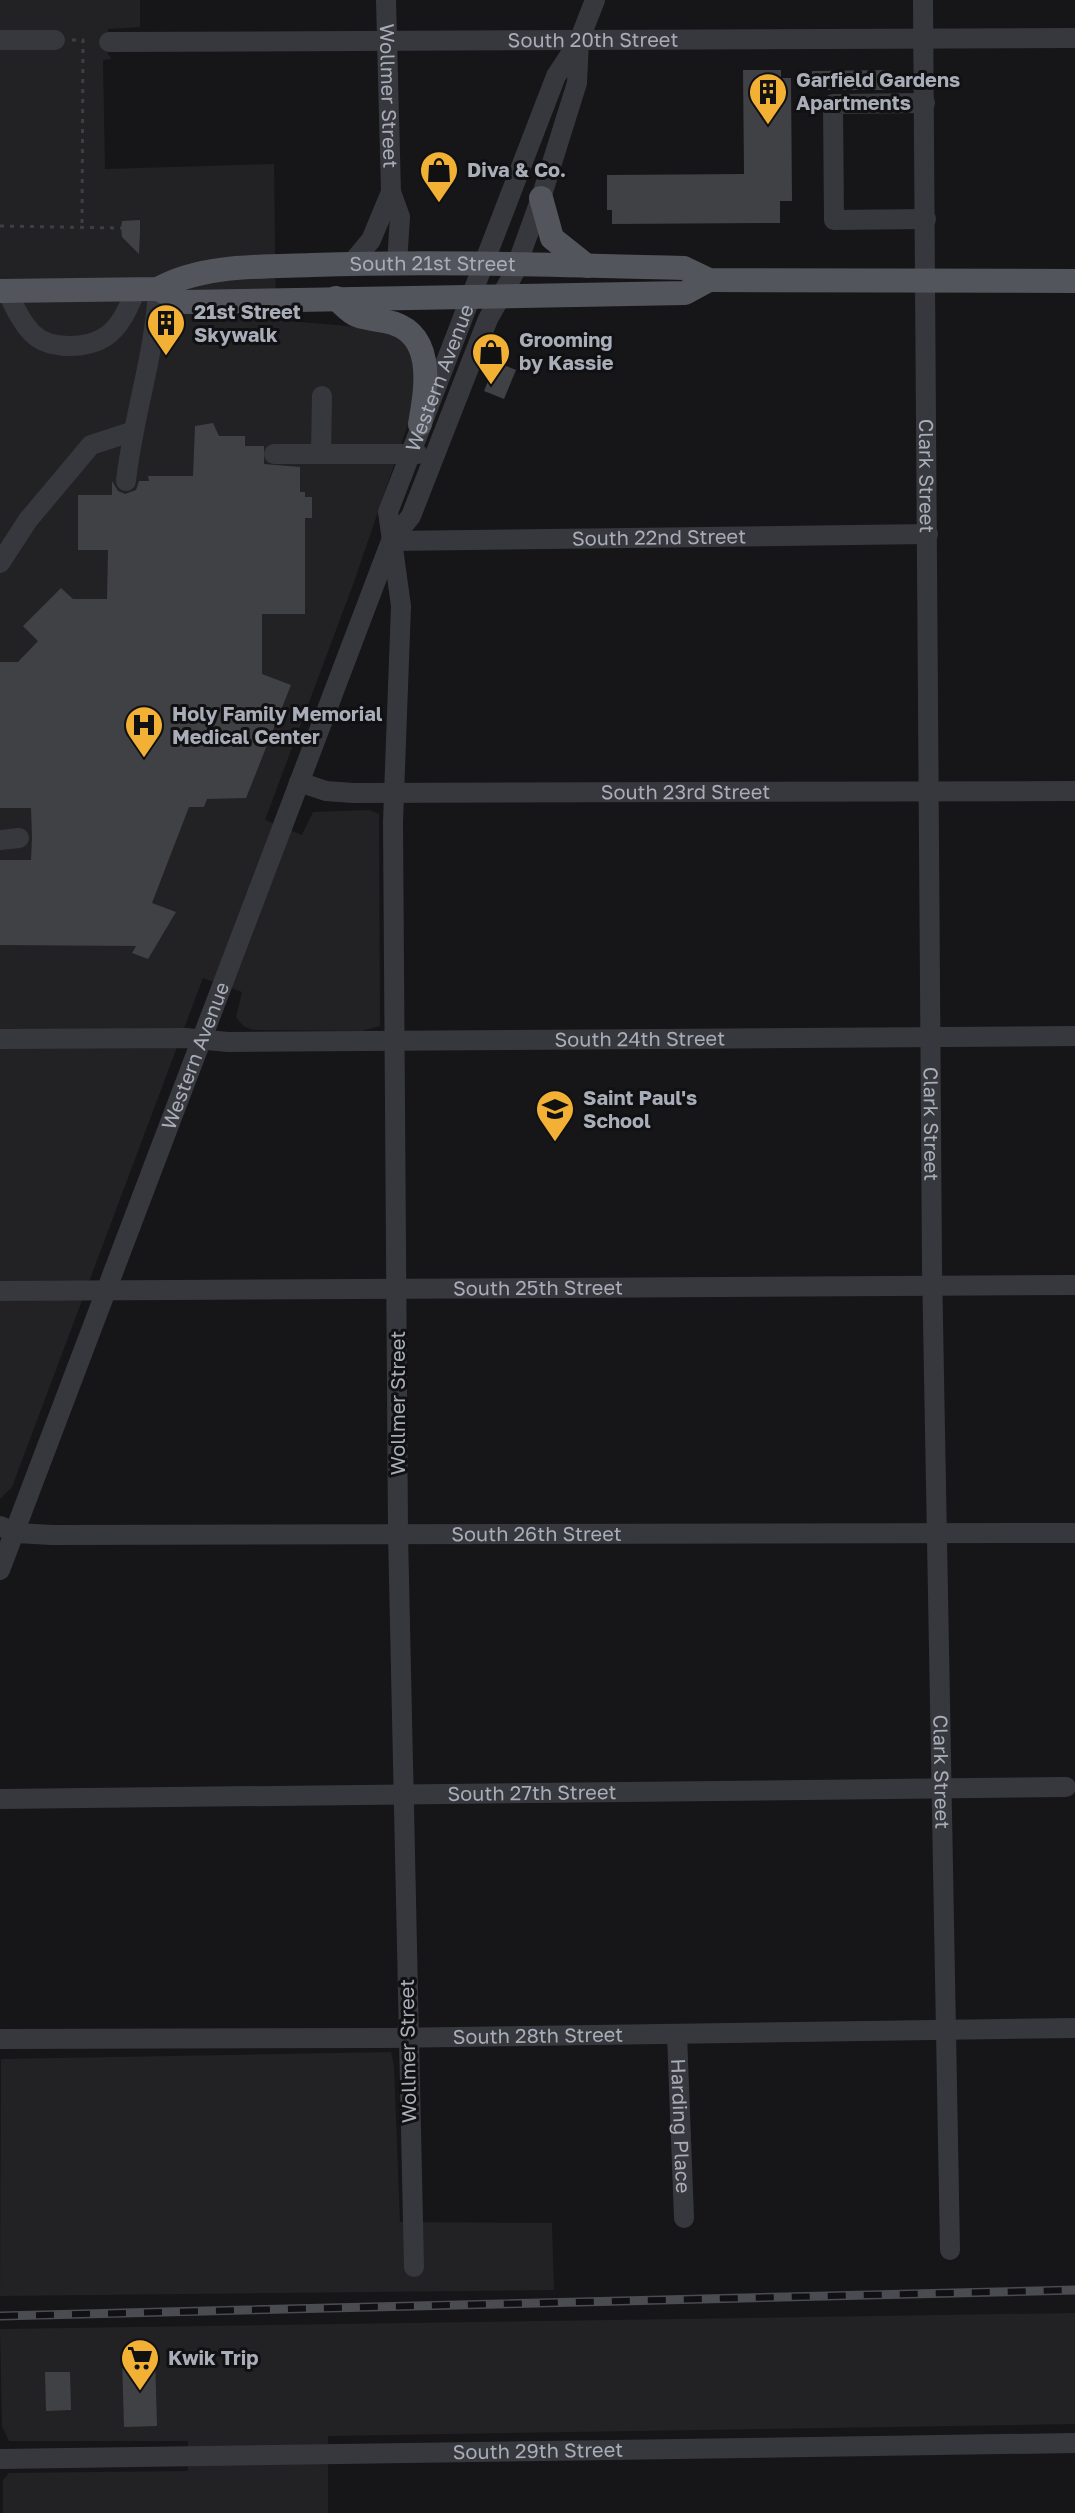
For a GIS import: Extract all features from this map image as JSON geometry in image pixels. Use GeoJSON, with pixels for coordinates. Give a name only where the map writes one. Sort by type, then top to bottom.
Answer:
{"type":"FeatureCollection","features":[{"type":"Feature","properties":{"kind":"main road"},"geometry":{"type":"LineString","coordinates":[[541,198],[552,238],[587,266]]}},
{"type":"Feature","properties":{"kind":"main road"},"geometry":{"type":"LineString","coordinates":[[361,298],[387,279],[397,263]]}},
{"type":"Feature","properties":{"kind":"main road","name":"South 21st Street"},"geometry":{"type":"LineString","coordinates":[[3,291],[147,289],[180,277],[261,267],[397,263],[684,268],[709,280],[1075,281]]}},
{"type":"Feature","properties":{"kind":"main road","name":"South 21st Street"},"geometry":{"type":"LineString","coordinates":[[147,289],[184,302],[685,293],[709,280]]}},
{"type":"Feature","properties":{"kind":"main road"},"geometry":{"type":"LineString","coordinates":[[336,298],[355,318],[395,324],[418,341],[426,368],[420,424]]}},
{"type":"Feature","properties":{"kind":"street","name":"Wollmer Street"},"geometry":{"type":"LineString","coordinates":[[386,0],[391,192],[400,217],[397,263]]}},
{"type":"Feature","properties":{"kind":"street","name":"Western Avenue"},"geometry":{"type":"LineString","coordinates":[[391,541],[388,512],[408,454],[556,76],[579,41],[595,0]]}},
{"type":"Feature","properties":{"kind":"street","name":"Clark Street"},"geometry":{"type":"LineString","coordinates":[[923,0],[932,1286],[950,2250]]}},
{"type":"Feature","properties":{"kind":"street","name":"South 20th Street"},"geometry":{"type":"LineString","coordinates":[[109,42],[1075,38]]}},
{"type":"Feature","properties":{"kind":"street"},"geometry":{"type":"LineString","coordinates":[[0,40],[55,40]]}},
{"type":"Feature","properties":{"kind":"street","name":"Western Avenue"},"geometry":{"type":"LineString","coordinates":[[0,1570],[8,1529],[110,1289],[391,541],[408,521],[501,296],[517,266],[577,83],[579,41]]}},
{"type":"Feature","properties":{"kind":"street"},"geometry":{"type":"LineString","coordinates":[[925,103],[833,104],[834,220],[926,219]]}},
{"type":"Feature","properties":{"kind":"street","name":"Wollmer Street"},"geometry":{"type":"LineString","coordinates":[[351,264],[371,240],[391,192]]}},
{"type":"Feature","properties":{"kind":"street"},"geometry":{"type":"LineString","coordinates":[[3,291],[34,335],[54,345],[71,346],[106,337],[147,289]]}},
{"type":"Feature","properties":{"kind":"street"},"geometry":{"type":"LineString","coordinates":[[126,481],[131,432],[151,352],[147,289]]}},
{"type":"Feature","properties":{"kind":"street"},"geometry":{"type":"LineString","coordinates":[[321,454],[322,396]]}},
{"type":"Feature","properties":{"kind":"street"},"geometry":{"type":"LineString","coordinates":[[0,563],[28,520],[91,445],[131,432]]}},
{"type":"Feature","properties":{"kind":"street"},"geometry":{"type":"LineString","coordinates":[[274,454],[435,455]]}},
{"type":"Feature","properties":{"kind":"street","name":"South 22nd Street"},"geometry":{"type":"LineString","coordinates":[[391,541],[928,534]]}},
{"type":"Feature","properties":{"kind":"street","name":"Wollmer Street"},"geometry":{"type":"LineString","coordinates":[[391,541],[401,606],[395,792],[398,1533],[414,2267]]}},
{"type":"Feature","properties":{"kind":"street","name":"South 23rd Street"},"geometry":{"type":"LineString","coordinates":[[299,782],[330,792],[1075,791]]}},
{"type":"Feature","properties":{"kind":"street","name":"South 24th Street"},"geometry":{"type":"LineString","coordinates":[[0,1039],[395,1042],[1075,1036]]}},
{"type":"Feature","properties":{"kind":"street","name":"South 25th Street"},"geometry":{"type":"LineString","coordinates":[[0,1291],[1075,1285]]}},
{"type":"Feature","properties":{"kind":"street","name":"South 26th Street"},"geometry":{"type":"LineString","coordinates":[[8,1529],[398,1533],[1075,1533]]}},
{"type":"Feature","properties":{"kind":"street","name":"South 27th Street"},"geometry":{"type":"LineString","coordinates":[[0,1799],[1066,1787]]}},
{"type":"Feature","properties":{"kind":"street","name":"South 28th Street"},"geometry":{"type":"LineString","coordinates":[[0,2039],[408,2038],[1075,2028]]}},
{"type":"Feature","properties":{"kind":"street","name":"Harding Place"},"geometry":{"type":"LineString","coordinates":[[677,2034],[684,2218]]}},
{"type":"Feature","properties":{"kind":"street","name":"South 29th Street"},"geometry":{"type":"LineString","coordinates":[[0,2459],[1075,2443]]}},
{"type":"Feature","properties":{"kind":"path"},"geometry":{"type":"LineString","coordinates":[[55,40],[83,40],[82,227]]}},
{"type":"Feature","properties":{"kind":"path"},"geometry":{"type":"LineString","coordinates":[[0,226],[121,228]]}},
{"type":"Feature","properties":{"kind":"shaded area","name":"Holy Family Memorial Medical Center"},"geometry":{"type":"Polygon","coordinates":[[[0,0],[140,0],[140,27],[108,29],[108,54],[112,59],[103,60],[105,169],[274,164],[276,320],[383,329],[412,347],[419,392],[354,582],[265,820],[302,835],[313,812],[369,810],[379,814],[380,1026],[362,1031],[253,1030],[243,1026],[236,1017],[242,992],[203,978],[12,1487],[0,1499],[0,0]]]}},
{"type":"Feature","properties":{"kind":"shaded area"},"geometry":{"type":"Polygon","coordinates":[[[391,2052],[400,2222],[552,2223],[554,2290],[0,2296],[1,2059],[391,2052]]]}},
{"type":"Feature","properties":{"kind":"shaded area"},"geometry":{"type":"Polygon","coordinates":[[[1075,2313],[1075,2424],[328,2436],[328,2513],[3,2513],[3,2480],[9,2473],[188,2471],[188,2441],[9,2441],[2,2426],[0,2329],[1075,2313]]]}},
{"type":"Feature","properties":{"kind":"building","name":"Garfield Gardens Apartments"},"geometry":{"type":"Polygon","coordinates":[[[743,70],[781,70],[781,78],[791,78],[792,201],[780,201],[780,223],[612,224],[612,210],[607,210],[607,175],[744,174],[743,70]]]}},
{"type":"Feature","properties":{"kind":"building"},"geometry":{"type":"Polygon","coordinates":[[[890,70],[890,90],[812,90],[812,71],[890,70]]]}},
{"type":"Feature","properties":{"kind":"building"},"geometry":{"type":"Polygon","coordinates":[[[140,220],[139,254],[122,237],[121,228],[122,221],[140,220]]]}},
{"type":"Feature","properties":{"kind":"building"},"geometry":{"type":"Polygon","coordinates":[[[496,362],[516,370],[504,399],[484,391],[496,362]]]}},
{"type":"Feature","properties":{"kind":"building"},"geometry":{"type":"Polygon","coordinates":[[[213,423],[219,436],[245,436],[245,446],[264,446],[264,464],[300,467],[300,492],[305,492],[305,497],[312,497],[312,518],[305,518],[305,614],[262,614],[262,674],[291,685],[246,798],[207,799],[204,807],[189,807],[152,903],[176,912],[148,959],[132,953],[136,946],[0,945],[0,860],[31,860],[32,837],[31,808],[0,808],[0,662],[18,662],[38,641],[23,626],[61,588],[73,599],[107,599],[108,550],[78,550],[78,495],[112,495],[112,481],[118,491],[125,494],[136,490],[139,481],[149,481],[148,476],[193,476],[195,426],[213,423]]]}},
{"type":"Feature","properties":{"kind":"building","name":"Kwik Trip"},"geometry":{"type":"Polygon","coordinates":[[[155,2357],[157,2426],[124,2427],[122,2358],[155,2357]]]}},
{"type":"Feature","properties":{"kind":"building"},"geometry":{"type":"Polygon","coordinates":[[[45,2372],[70,2372],[71,2410],[46,2411],[45,2372]]]}},
{"type":"Feature","properties":{"kind":"railway"},"geometry":{"type":"LineString","coordinates":[[0,2316],[1075,2290]]}},
{"type":"Feature","properties":{"kind":"place","name":"Garfield Gardens Apartments"},"geometry":{"type":"Point","coordinates":[768,126]}},
{"type":"Feature","properties":{"kind":"place","name":"Diva & Co."},"geometry":{"type":"Point","coordinates":[439,204]}},
{"type":"Feature","properties":{"kind":"place","name":"21st Street Skywalk"},"geometry":{"type":"Point","coordinates":[166,357]}},
{"type":"Feature","properties":{"kind":"place","name":"Grooming by Kassie"},"geometry":{"type":"Point","coordinates":[491,386]}},
{"type":"Feature","properties":{"kind":"place","name":"Holy Family Memorial Medical Center"},"geometry":{"type":"Point","coordinates":[144,759]}},
{"type":"Feature","properties":{"kind":"place","name":"Saint Paul's School"},"geometry":{"type":"Point","coordinates":[555,1143]}},
{"type":"Feature","properties":{"kind":"place","name":"Kwik Trip"},"geometry":{"type":"Point","coordinates":[140,2392]}}]}
